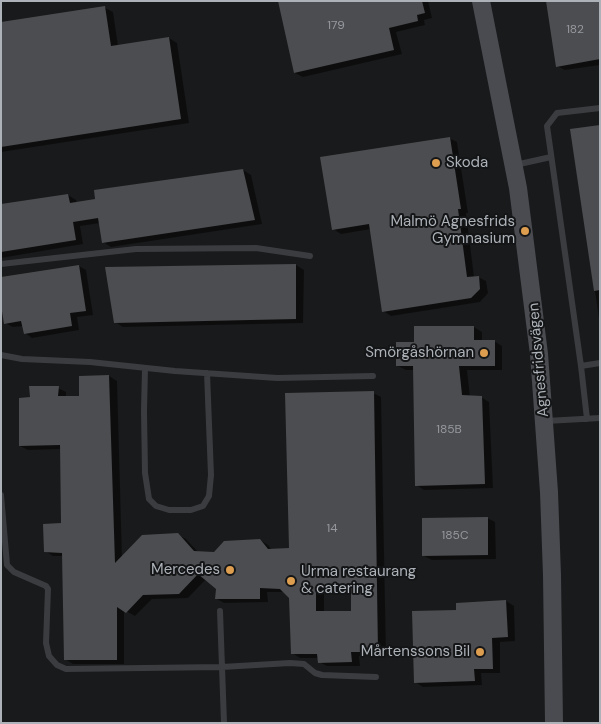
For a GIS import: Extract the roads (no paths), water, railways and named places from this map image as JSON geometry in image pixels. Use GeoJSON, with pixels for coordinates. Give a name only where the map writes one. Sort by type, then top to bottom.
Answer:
{"type":"FeatureCollection","features":[{"type":"Feature","properties":{"kind":"main road","name":"Agnesfridsvägen"},"geometry":{"type":"LineString","coordinates":[[481,1],[514,165],[525,231],[539,354],[552,566],[554,723]]}},
{"type":"Feature","properties":{"kind":"lane"},"geometry":{"type":"LineString","coordinates":[[587,419],[546,126],[557,113],[600,108]]}},
{"type":"Feature","properties":{"kind":"lane"},"geometry":{"type":"LineString","coordinates":[[514,165],[551,157]]}},
{"type":"Feature","properties":{"kind":"lane"},"geometry":{"type":"LineString","coordinates":[[1,264],[136,249],[256,248],[310,256]]}},
{"type":"Feature","properties":{"kind":"lane"},"geometry":{"type":"LineString","coordinates":[[1,355],[22,359],[90,362],[276,378],[373,376]]}},
{"type":"Feature","properties":{"kind":"lane"},"geometry":{"type":"LineString","coordinates":[[581,366],[600,363]]}},
{"type":"Feature","properties":{"kind":"lane"},"geometry":{"type":"LineString","coordinates":[[145,368],[144,411],[146,473],[149,498],[156,506],[170,510],[191,510],[203,506],[209,496],[211,475],[207,373]]}},
{"type":"Feature","properties":{"kind":"lane"},"geometry":{"type":"LineString","coordinates":[[544,421],[600,418]]}},
{"type":"Feature","properties":{"kind":"lane"},"geometry":{"type":"LineString","coordinates":[[1,495],[7,565],[14,572],[46,586],[48,589],[46,643],[50,656],[57,665],[66,669],[304,664],[315,673],[322,675],[376,677]]}},
{"type":"Feature","properties":{"kind":"lane"},"geometry":{"type":"LineString","coordinates":[[220,611],[224,723]]}},
{"type":"Feature","properties":{"kind":"place","name":"Skoda"},"geometry":{"type":"Point","coordinates":[436,163]}},
{"type":"Feature","properties":{"kind":"place","name":"Malmö Agnesfrids Gymnasium"},"geometry":{"type":"Point","coordinates":[525,231]}},
{"type":"Feature","properties":{"kind":"place","name":"Smörgåshörnan"},"geometry":{"type":"Point","coordinates":[484,353]}},
{"type":"Feature","properties":{"kind":"place","name":"Mercedes"},"geometry":{"type":"Point","coordinates":[230,570]}},
{"type":"Feature","properties":{"kind":"place","name":"Urma restaurang & catering"},"geometry":{"type":"Point","coordinates":[291,581]}},
{"type":"Feature","properties":{"kind":"place","name":"Mårtenssons Bil"},"geometry":{"type":"Point","coordinates":[480,652]}}]}
